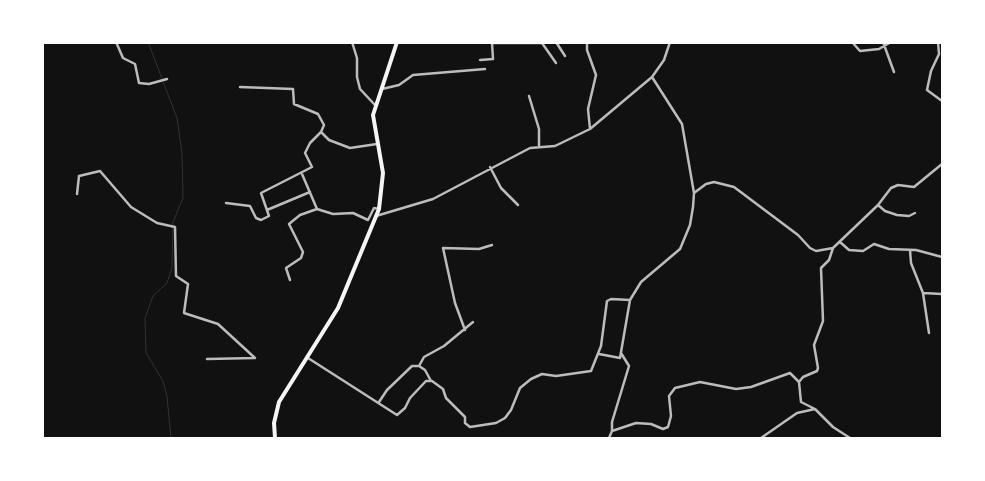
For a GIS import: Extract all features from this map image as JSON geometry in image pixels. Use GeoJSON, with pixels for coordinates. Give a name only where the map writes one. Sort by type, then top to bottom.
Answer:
{"type":"FeatureCollection","features":[{"type":"Feature","properties":{"kind":"highway"},"geometry":{"type":"LineString","coordinates":[[275,438],[274,423],[279,402],[338,308],[379,209],[383,174],[373,125],[375,105],[397,42]]}},
{"type":"Feature","properties":{"kind":"street"},"geometry":{"type":"LineString","coordinates":[[116,42],[123,58],[135,64],[139,83],[144,85],[167,79]]}},
{"type":"Feature","properties":{"kind":"street"},"geometry":{"type":"LineString","coordinates":[[352,42],[357,58],[357,77],[360,89],[375,105]]}},
{"type":"Feature","properties":{"kind":"street"},"geometry":{"type":"LineString","coordinates":[[556,42],[565,56]]}},
{"type":"Feature","properties":{"kind":"street"},"geometry":{"type":"LineString","coordinates":[[587,42],[587,50],[596,75],[588,109],[590,129]]}},
{"type":"Feature","properties":{"kind":"street"},"geometry":{"type":"LineString","coordinates":[[376,216],[433,198],[534,146],[555,146],[590,129],[652,77],[664,60],[670,42]]}},
{"type":"Feature","properties":{"kind":"street"},"geometry":{"type":"LineString","coordinates":[[852,42],[860,51],[883,48],[891,42]]}},
{"type":"Feature","properties":{"kind":"street"},"geometry":{"type":"LineString","coordinates":[[883,42],[883,48],[894,72]]}},
{"type":"Feature","properties":{"kind":"street"},"geometry":{"type":"LineString","coordinates":[[938,42],[941,54],[932,72],[927,90],[942,101]]}},
{"type":"Feature","properties":{"kind":"street"},"geometry":{"type":"LineString","coordinates":[[480,60],[493,59],[492,43],[542,43],[556,64]]}},
{"type":"Feature","properties":{"kind":"street"},"geometry":{"type":"LineString","coordinates":[[381,89],[399,85],[413,74],[485,69]]}},
{"type":"Feature","properties":{"kind":"street"},"geometry":{"type":"LineString","coordinates":[[598,354],[620,358],[630,300],[641,282],[680,249],[690,225],[694,193],[682,124],[652,77]]}},
{"type":"Feature","properties":{"kind":"street"},"geometry":{"type":"LineString","coordinates":[[226,203],[250,206],[256,218],[261,220],[268,216],[261,193],[302,174],[312,167],[305,153],[310,143],[321,132],[322,119],[318,114],[294,104],[293,89],[240,87]]}},
{"type":"Feature","properties":{"kind":"street"},"geometry":{"type":"LineString","coordinates":[[529,96],[539,129],[539,146]]}},
{"type":"Feature","properties":{"kind":"street"},"geometry":{"type":"LineString","coordinates":[[321,132],[329,140],[350,148],[377,144]]}},
{"type":"Feature","properties":{"kind":"street"},"geometry":{"type":"LineString","coordinates":[[694,193],[706,184],[714,182],[734,187],[798,235],[810,248],[816,251],[833,248],[878,205],[891,188],[898,185],[914,187],[942,164]]}},
{"type":"Feature","properties":{"kind":"street"},"geometry":{"type":"LineString","coordinates":[[490,167],[501,188],[518,205]]}},
{"type":"Feature","properties":{"kind":"street"},"geometry":{"type":"LineString","coordinates":[[77,194],[79,176],[100,171],[130,207],[157,222],[175,227],[176,276],[188,284],[183,311],[185,315],[218,324],[254,358],[207,359]]}},
{"type":"Feature","properties":{"kind":"street"},"geometry":{"type":"LineString","coordinates":[[302,174],[317,209]]}},
{"type":"Feature","properties":{"kind":"street"},"geometry":{"type":"LineString","coordinates":[[267,210],[310,192]]}},
{"type":"Feature","properties":{"kind":"street"},"geometry":{"type":"LineString","coordinates":[[878,205],[886,211],[897,215],[909,216],[914,213]]}},
{"type":"Feature","properties":{"kind":"street"},"geometry":{"type":"LineString","coordinates":[[290,280],[286,268],[301,258],[303,252],[289,224],[300,215],[317,209],[333,214],[353,213],[368,220],[374,208],[379,209]]}},
{"type":"Feature","properties":{"kind":"street"},"geometry":{"type":"LineString","coordinates":[[840,242],[849,250],[866,250],[874,244],[889,249],[910,250],[942,257]]}},
{"type":"Feature","properties":{"kind":"street"},"geometry":{"type":"LineString","coordinates":[[465,330],[455,303],[443,248],[479,249],[492,245]]}},
{"type":"Feature","properties":{"kind":"street"},"geometry":{"type":"LineString","coordinates":[[798,382],[818,368],[814,345],[823,321],[821,268],[829,260],[833,248]]}},
{"type":"Feature","properties":{"kind":"street"},"geometry":{"type":"LineString","coordinates":[[910,250],[911,263],[923,292],[929,333]]}},
{"type":"Feature","properties":{"kind":"street"},"geometry":{"type":"LineString","coordinates":[[923,292],[942,294]]}},
{"type":"Feature","properties":{"kind":"street"},"geometry":{"type":"LineString","coordinates":[[379,402],[387,390],[412,366],[419,366],[432,381],[443,389],[446,398],[465,417],[465,423],[470,427],[496,423],[505,418],[511,410],[520,388],[531,379],[542,374],[556,376],[591,371],[598,354],[607,301],[611,299],[630,300]]}},
{"type":"Feature","properties":{"kind":"street"},"geometry":{"type":"LineString","coordinates":[[419,366],[424,357],[465,330],[473,322]]}},
{"type":"Feature","properties":{"kind":"street"},"geometry":{"type":"LineString","coordinates":[[609,438],[629,366],[622,352]]}},
{"type":"Feature","properties":{"kind":"street"},"geometry":{"type":"LineString","coordinates":[[308,358],[338,379],[379,402],[396,416],[405,408],[410,398],[426,381],[432,381]]}},
{"type":"Feature","properties":{"kind":"street"},"geometry":{"type":"LineString","coordinates":[[612,431],[636,424],[668,427],[670,416],[669,396],[675,388],[684,385],[700,382],[736,389],[751,387],[790,373],[798,382],[801,402],[815,409],[833,427],[850,438]]}},
{"type":"Feature","properties":{"kind":"street"},"geometry":{"type":"LineString","coordinates":[[761,438],[797,414],[815,409]]}},
{"type":"Feature","properties":{"kind":"waterway"},"geometry":{"type":"LineString","coordinates":[[148,42],[177,118],[182,153],[183,198],[173,222],[172,268],[167,283],[153,296],[145,318],[146,353],[163,381],[167,396],[171,438]]}}]}
